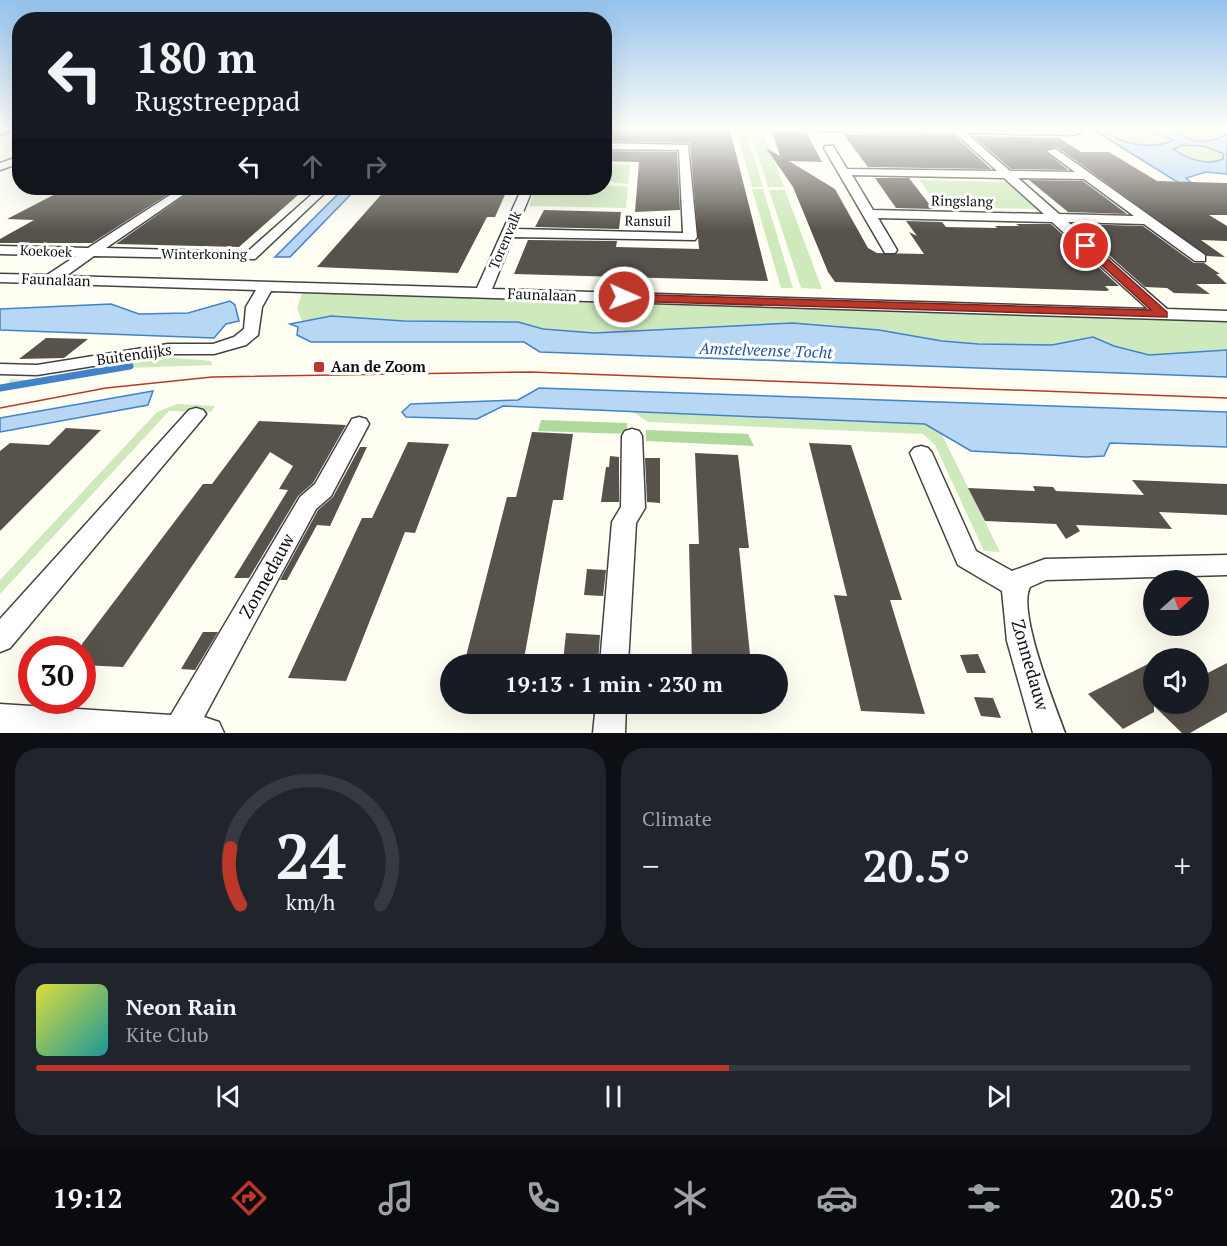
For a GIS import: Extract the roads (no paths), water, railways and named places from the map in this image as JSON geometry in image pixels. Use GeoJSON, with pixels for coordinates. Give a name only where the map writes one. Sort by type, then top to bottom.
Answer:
{"type":"FeatureCollection","features":[{"type":"Feature","properties":{"kind":"street","name":"Ransuil"},"geometry":{"type":"LineString","coordinates":[[508,234],[690,237],[685,162]]}},
{"type":"Feature","properties":{"kind":"street"},"geometry":{"type":"LineString","coordinates":[[837,162],[890,250]]}},
{"type":"Feature","properties":{"kind":"street"},"geometry":{"type":"LineString","coordinates":[[993,162],[1163,314]]}},
{"type":"Feature","properties":{"kind":"street"},"geometry":{"type":"LineString","coordinates":[[1068,162],[1200,258]]}},
{"type":"Feature","properties":{"kind":"street","name":"Ringslang"},"geometry":{"type":"LineString","coordinates":[[843,172],[1087,176]]}},
{"type":"Feature","properties":{"kind":"street"},"geometry":{"type":"LineString","coordinates":[[51,279],[178,195]]}},
{"type":"Feature","properties":{"kind":"street","name":"Winterkoning"},"geometry":{"type":"LineString","coordinates":[[92,252],[250,256],[317,195]]}},
{"type":"Feature","properties":{"kind":"street","name":"Torenvalk"},"geometry":{"type":"LineString","coordinates":[[483,293],[524,195]]}},
{"type":"Feature","properties":{"kind":"street","name":"Ringslang"},"geometry":{"type":"LineString","coordinates":[[869,214],[1147,220]]}},
{"type":"Feature","properties":{"kind":"street","name":"Koekoek"},"geometry":{"type":"LineString","coordinates":[[0,250],[92,252]]}},
{"type":"Feature","properties":{"kind":"street","name":"Faunalaan"},"geometry":{"type":"LineString","coordinates":[[0,278],[1227,316]]}},
{"type":"Feature","properties":{"kind":"street","name":"Buitendijks"},"geometry":{"type":"LineString","coordinates":[[0,369],[37,370],[168,349],[223,348],[240,341],[252,331],[254,307],[266,286]]}},
{"type":"Feature","properties":{"kind":"street"},"geometry":{"type":"LineString","coordinates":[[0,639],[196,414]]}},
{"type":"Feature","properties":{"kind":"street","name":"Zonnedauw"},"geometry":{"type":"LineString","coordinates":[[0,719],[191,732],[308,503],[324,490],[359,423]]}},
{"type":"Feature","properties":{"kind":"street"},"geometry":{"type":"LineString","coordinates":[[615,654],[624,522],[633,508],[632,436]]}},
{"type":"Feature","properties":{"kind":"street"},"geometry":{"type":"LineString","coordinates":[[921,453],[967,558],[1015,586],[1021,579],[1045,570],[1227,565]]}},
{"type":"Feature","properties":{"kind":"street","name":"Zonnedauw"},"geometry":{"type":"LineString","coordinates":[[1015,586],[1014,604],[1017,624],[1049,733]]}},
{"type":"Feature","properties":{"kind":"street"},"geometry":{"type":"LineString","coordinates":[[609,733],[611,714]]}},
{"type":"Feature","properties":{"kind":"water"},"geometry":{"type":"Polygon","coordinates":[[[1146,162],[1227,162],[1227,174],[1206,172],[1186,178],[1227,213],[1146,162]]]}},
{"type":"Feature","properties":{"kind":"water"},"geometry":{"type":"Polygon","coordinates":[[[337,195],[350,195],[290,257],[275,257],[337,195]]]}},
{"type":"Feature","properties":{"kind":"water"},"geometry":{"type":"Polygon","coordinates":[[[230,301],[235,305],[239,321],[226,324],[214,338],[0,330],[0,309],[111,304],[139,314],[188,313],[230,301]]]}},
{"type":"Feature","properties":{"kind":"water","name":"Amstelveense Tocht"},"geometry":{"type":"Polygon","coordinates":[[[331,316],[404,321],[518,322],[543,329],[594,333],[792,323],[879,330],[942,341],[978,344],[1052,345],[1093,337],[1114,346],[1149,355],[1227,350],[1227,377],[540,352],[524,342],[311,342],[297,335],[298,327],[290,324],[331,316]]]}},
{"type":"Feature","properties":{"kind":"water"},"geometry":{"type":"Polygon","coordinates":[[[539,388],[1227,412],[1227,447],[1110,443],[1104,456],[1086,457],[971,451],[925,424],[503,406],[477,419],[406,417],[402,412],[411,404],[518,400],[539,388]]]}},
{"type":"Feature","properties":{"kind":"water"},"geometry":{"type":"Polygon","coordinates":[[[153,391],[148,405],[0,432],[0,418],[153,391]]]}},
{"type":"Feature","properties":{"kind":"waterway"},"geometry":{"type":"LineString","coordinates":[[0,388],[130,366]]}},
{"type":"Feature","properties":{"kind":"tram line"},"geometry":{"type":"LineString","coordinates":[[0,408],[106,388],[212,377],[531,372],[1227,398]]}},
{"type":"Feature","properties":{"kind":"place","name":"Aan de Zoom"},"geometry":{"type":"Point","coordinates":[319,367]}}]}
